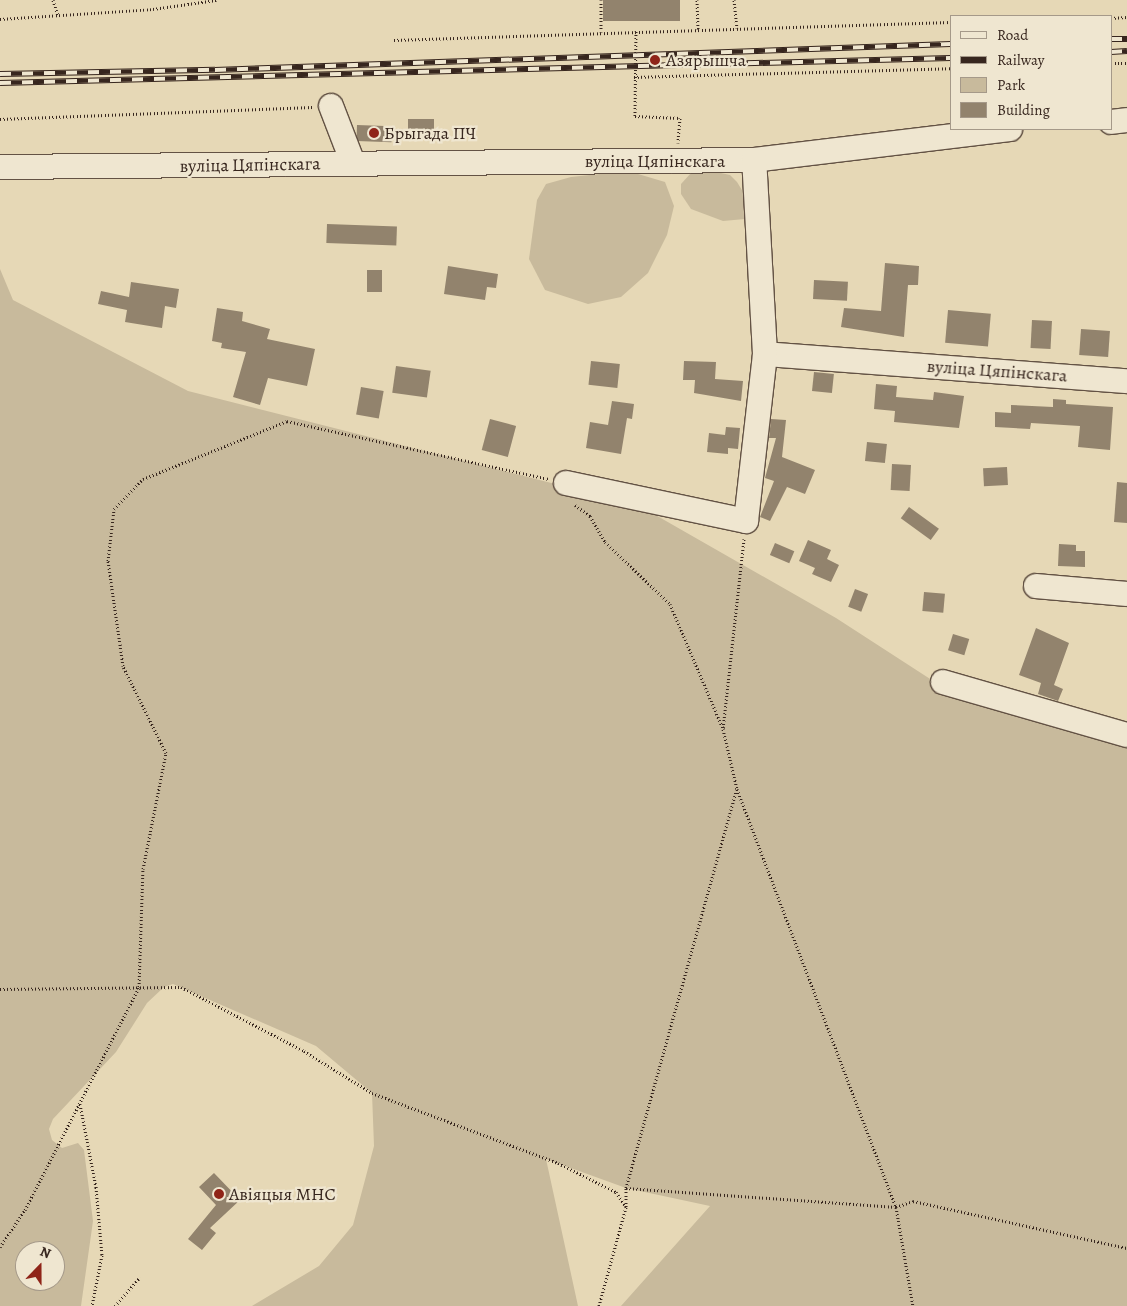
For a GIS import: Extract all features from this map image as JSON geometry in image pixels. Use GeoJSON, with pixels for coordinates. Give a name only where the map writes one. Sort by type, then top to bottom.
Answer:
{"type":"FeatureCollection","features":[{"type":"Feature","properties":{"kind":"street"},"geometry":{"type":"LineString","coordinates":[[331,106],[353,164]]}},
{"type":"Feature","properties":{"kind":"street"},"geometry":{"type":"LineString","coordinates":[[1112,122],[1127,120]]}},
{"type":"Feature","properties":{"kind":"street","name":"вуліца Цяпінскага"},"geometry":{"type":"LineString","coordinates":[[0,167],[754,160],[1002,130]]}},
{"type":"Feature","properties":{"kind":"street"},"geometry":{"type":"LineString","coordinates":[[566,482],[746,521],[765,354],[754,160]]}},
{"type":"Feature","properties":{"kind":"street","name":"вуліца Цяпінскага"},"geometry":{"type":"LineString","coordinates":[[765,354],[1127,381]]}},
{"type":"Feature","properties":{"kind":"street"},"geometry":{"type":"LineString","coordinates":[[1036,586],[1127,594]]}},
{"type":"Feature","properties":{"kind":"street"},"geometry":{"type":"LineString","coordinates":[[943,682],[1127,735]]}},
{"type":"Feature","properties":{"kind":"path"},"geometry":{"type":"LineString","coordinates":[[53,0],[58,15]]}},
{"type":"Feature","properties":{"kind":"path"},"geometry":{"type":"LineString","coordinates":[[0,19],[216,0]]}},
{"type":"Feature","properties":{"kind":"path"},"geometry":{"type":"LineString","coordinates":[[601,0],[601,32]]}},
{"type":"Feature","properties":{"kind":"path"},"geometry":{"type":"LineString","coordinates":[[697,0],[698,29]]}},
{"type":"Feature","properties":{"kind":"path"},"geometry":{"type":"LineString","coordinates":[[734,0],[737,28]]}},
{"type":"Feature","properties":{"kind":"path"},"geometry":{"type":"LineString","coordinates":[[1112,18],[1127,17]]}},
{"type":"Feature","properties":{"kind":"path"},"geometry":{"type":"LineString","coordinates":[[394,40],[950,22]]}},
{"type":"Feature","properties":{"kind":"path"},"geometry":{"type":"LineString","coordinates":[[636,31],[635,116],[680,118],[676,161]]}},
{"type":"Feature","properties":{"kind":"path"},"geometry":{"type":"LineString","coordinates":[[1112,63],[1127,62]]}},
{"type":"Feature","properties":{"kind":"path"},"geometry":{"type":"LineString","coordinates":[[634,77],[950,68]]}},
{"type":"Feature","properties":{"kind":"path"},"geometry":{"type":"LineString","coordinates":[[0,119],[331,106]]}},
{"type":"Feature","properties":{"kind":"path"},"geometry":{"type":"LineString","coordinates":[[0,1247],[25,1210],[139,987],[143,869],[166,753],[123,666],[108,561],[114,509],[143,479],[287,421],[566,482],[567,498],[590,516],[605,542],[670,604],[723,729],[737,789],[896,1206],[913,1306]]}},
{"type":"Feature","properties":{"kind":"path"},"geometry":{"type":"LineString","coordinates":[[723,729],[746,521]]}},
{"type":"Feature","properties":{"kind":"path"},"geometry":{"type":"LineString","coordinates":[[599,1306],[626,1207],[626,1188],[737,789]]}},
{"type":"Feature","properties":{"kind":"path"},"geometry":{"type":"LineString","coordinates":[[0,989],[181,987],[304,1051],[372,1093],[558,1163],[616,1192],[626,1207]]}},
{"type":"Feature","properties":{"kind":"path"},"geometry":{"type":"LineString","coordinates":[[80,1103],[96,1187],[102,1255],[92,1306]]}},
{"type":"Feature","properties":{"kind":"path"},"geometry":{"type":"LineString","coordinates":[[626,1188],[896,1206],[913,1201],[1127,1248]]}},
{"type":"Feature","properties":{"kind":"path"},"geometry":{"type":"LineString","coordinates":[[115,1306],[140,1277]]}},
{"type":"Feature","properties":{"kind":"green space"},"geometry":{"type":"Polygon","coordinates":[[[628,171],[665,182],[674,206],[667,235],[648,273],[621,297],[588,304],[545,290],[529,259],[537,200],[546,184],[571,177],[628,171]]]}},
{"type":"Feature","properties":{"kind":"green space"},"geometry":{"type":"Polygon","coordinates":[[[712,171],[730,175],[737,182],[748,200],[745,219],[723,221],[691,209],[681,194],[681,184],[691,173],[712,171]]]}},
{"type":"Feature","properties":{"kind":"green space"},"geometry":{"type":"Polygon","coordinates":[[[0,269],[13,300],[188,391],[638,505],[836,618],[941,686],[1127,744],[1127,1306],[621,1306],[710,1206],[626,1188],[546,1159],[578,1306],[252,1306],[319,1266],[353,1225],[374,1146],[372,1093],[316,1046],[173,984],[164,987],[147,1003],[116,1052],[53,1119],[49,1129],[52,1140],[62,1148],[78,1143],[84,1150],[93,1221],[81,1306],[0,1306],[0,269]]]}},
{"type":"Feature","properties":{"kind":"building"},"geometry":{"type":"Polygon","coordinates":[[[603,0],[680,0],[680,21],[603,21],[603,0]]]}},
{"type":"Feature","properties":{"kind":"building"},"geometry":{"type":"Polygon","coordinates":[[[408,119],[434,119],[434,135],[408,135],[408,119]]]}},
{"type":"Feature","properties":{"kind":"building","name":"Брыгада ПЧ"},"geometry":{"type":"Polygon","coordinates":[[[357,125],[392,126],[391,142],[356,141],[357,125]]]}},
{"type":"Feature","properties":{"kind":"building"},"geometry":{"type":"Polygon","coordinates":[[[327,224],[397,226],[396,245],[326,243],[327,224]]]}},
{"type":"Feature","properties":{"kind":"building"},"geometry":{"type":"Polygon","coordinates":[[[885,263],[919,266],[918,285],[908,285],[904,337],[841,327],[844,308],[881,311],[885,263]]]}},
{"type":"Feature","properties":{"kind":"building"},"geometry":{"type":"Polygon","coordinates":[[[448,266],[498,274],[496,288],[487,287],[485,300],[444,294],[448,266]]]}},
{"type":"Feature","properties":{"kind":"building"},"geometry":{"type":"Polygon","coordinates":[[[367,270],[382,270],[382,292],[367,292],[367,270]]]}},
{"type":"Feature","properties":{"kind":"building"},"geometry":{"type":"Polygon","coordinates":[[[814,280],[848,282],[847,301],[813,299],[814,280]]]}},
{"type":"Feature","properties":{"kind":"building"},"geometry":{"type":"Polygon","coordinates":[[[131,282],[179,289],[176,308],[165,306],[162,328],[125,322],[127,310],[98,304],[101,291],[129,297],[131,282]]]}},
{"type":"Feature","properties":{"kind":"building"},"geometry":{"type":"Polygon","coordinates":[[[217,308],[243,312],[242,321],[270,329],[267,339],[315,349],[307,386],[268,378],[260,405],[233,397],[246,352],[221,348],[222,343],[212,341],[217,308]]]}},
{"type":"Feature","properties":{"kind":"building"},"geometry":{"type":"Polygon","coordinates":[[[948,310],[991,314],[988,347],[945,343],[948,310]]]}},
{"type":"Feature","properties":{"kind":"building"},"geometry":{"type":"Polygon","coordinates":[[[1032,320],[1052,321],[1051,349],[1031,348],[1032,320]]]}},
{"type":"Feature","properties":{"kind":"building"},"geometry":{"type":"Polygon","coordinates":[[[1081,329],[1110,331],[1108,357],[1079,355],[1081,329]]]}},
{"type":"Feature","properties":{"kind":"building"},"geometry":{"type":"Polygon","coordinates":[[[591,361],[620,364],[617,388],[588,385],[591,361]]]}},
{"type":"Feature","properties":{"kind":"building"},"geometry":{"type":"Polygon","coordinates":[[[684,361],[716,362],[715,379],[743,381],[741,401],[694,393],[695,380],[683,380],[684,361]]]}},
{"type":"Feature","properties":{"kind":"building"},"geometry":{"type":"Polygon","coordinates":[[[396,366],[431,371],[427,398],[392,393],[396,366]]]}},
{"type":"Feature","properties":{"kind":"building"},"geometry":{"type":"Polygon","coordinates":[[[814,372],[834,374],[832,393],[812,391],[814,372]]]}},
{"type":"Feature","properties":{"kind":"building"},"geometry":{"type":"Polygon","coordinates":[[[876,384],[897,386],[896,397],[933,400],[934,392],[964,396],[959,428],[894,422],[895,411],[874,409],[876,384]]]}},
{"type":"Feature","properties":{"kind":"building"},"geometry":{"type":"Polygon","coordinates":[[[361,387],[384,391],[379,419],[356,415],[361,387]]]}},
{"type":"Feature","properties":{"kind":"building"},"geometry":{"type":"Polygon","coordinates":[[[1053,399],[1066,400],[1066,404],[1113,407],[1110,450],[1078,447],[1080,426],[1031,423],[1030,429],[995,427],[995,412],[1011,413],[1011,405],[1053,407],[1053,399]]]}},
{"type":"Feature","properties":{"kind":"building"},"geometry":{"type":"Polygon","coordinates":[[[612,401],[634,404],[632,419],[627,418],[621,454],[586,448],[590,422],[608,425],[612,401]]]}},
{"type":"Feature","properties":{"kind":"building"},"geometry":{"type":"Polygon","coordinates":[[[490,419],[516,426],[508,457],[482,450],[490,419]]]}},
{"type":"Feature","properties":{"kind":"building"},"geometry":{"type":"Polygon","coordinates":[[[771,419],[786,420],[782,457],[815,470],[805,494],[787,487],[770,521],[760,517],[774,481],[765,478],[776,438],[769,438],[771,419]]]}},
{"type":"Feature","properties":{"kind":"building"},"geometry":{"type":"Polygon","coordinates":[[[726,427],[740,428],[738,449],[728,448],[728,454],[707,452],[709,433],[725,435],[726,427]]]}},
{"type":"Feature","properties":{"kind":"building"},"geometry":{"type":"Polygon","coordinates":[[[867,442],[887,444],[885,463],[865,461],[867,442]]]}},
{"type":"Feature","properties":{"kind":"building"},"geometry":{"type":"Polygon","coordinates":[[[892,464],[911,465],[910,491],[891,490],[892,464]]]}},
{"type":"Feature","properties":{"kind":"building"},"geometry":{"type":"Polygon","coordinates":[[[1007,467],[1008,485],[984,486],[983,468],[1007,467]]]}},
{"type":"Feature","properties":{"kind":"building"},"geometry":{"type":"Polygon","coordinates":[[[1117,482],[1127,483],[1127,523],[1114,522],[1117,482]]]}},
{"type":"Feature","properties":{"kind":"building"},"geometry":{"type":"Polygon","coordinates":[[[909,507],[939,529],[931,540],[901,518],[909,507]]]}},
{"type":"Feature","properties":{"kind":"building"},"geometry":{"type":"Polygon","coordinates":[[[808,540],[831,550],[827,559],[839,565],[831,582],[812,574],[815,568],[799,561],[808,540]]]}},
{"type":"Feature","properties":{"kind":"building"},"geometry":{"type":"Polygon","coordinates":[[[775,543],[794,551],[789,563],[770,555],[775,543]]]}},
{"type":"Feature","properties":{"kind":"building"},"geometry":{"type":"Polygon","coordinates":[[[1059,544],[1076,545],[1076,551],[1085,551],[1085,567],[1058,566],[1059,544]]]}},
{"type":"Feature","properties":{"kind":"building"},"geometry":{"type":"Polygon","coordinates":[[[855,589],[868,594],[861,612],[848,607],[855,589]]]}},
{"type":"Feature","properties":{"kind":"building"},"geometry":{"type":"Polygon","coordinates":[[[924,592],[945,594],[943,613],[922,611],[924,592]]]}},
{"type":"Feature","properties":{"kind":"building"},"geometry":{"type":"Polygon","coordinates":[[[1036,628],[1069,643],[1054,685],[1063,689],[1058,701],[1038,694],[1041,683],[1019,675],[1036,628]]]}},
{"type":"Feature","properties":{"kind":"building"},"geometry":{"type":"Polygon","coordinates":[[[953,634],[969,639],[964,655],[948,650],[953,634]]]}},
{"type":"Feature","properties":{"kind":"building"},"geometry":{"type":"Polygon","coordinates":[[[214,1173],[240,1200],[210,1228],[216,1233],[202,1250],[188,1239],[216,1205],[199,1187],[214,1173]]]}},
{"type":"Feature","properties":{"kind":"railway"},"geometry":{"type":"LineString","coordinates":[[1112,39],[1127,39]]}},
{"type":"Feature","properties":{"kind":"railway"},"geometry":{"type":"LineString","coordinates":[[0,74],[215,70],[950,44]]}},
{"type":"Feature","properties":{"kind":"railway"},"geometry":{"type":"LineString","coordinates":[[1112,52],[1127,51]]}},
{"type":"Feature","properties":{"kind":"railway"},"geometry":{"type":"LineString","coordinates":[[0,83],[950,58]]}},
{"type":"Feature","properties":{"kind":"place","name":"Азярышча"},"geometry":{"type":"Point","coordinates":[655,60]}},
{"type":"Feature","properties":{"kind":"place","name":"Брыгада ПЧ"},"geometry":{"type":"Point","coordinates":[374,133]}},
{"type":"Feature","properties":{"kind":"place","name":"Авіяцыя МНС"},"geometry":{"type":"Point","coordinates":[219,1194]}}]}
